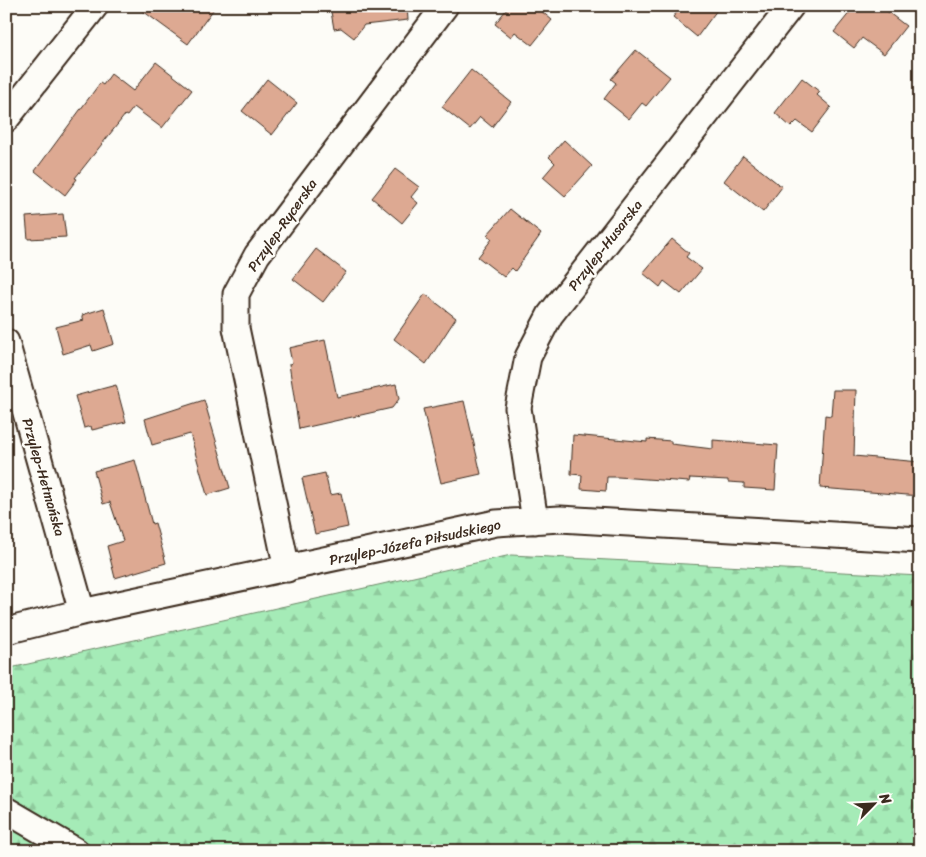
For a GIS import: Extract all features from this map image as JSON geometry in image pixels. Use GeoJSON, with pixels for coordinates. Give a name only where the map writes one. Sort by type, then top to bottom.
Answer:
{"type":"FeatureCollection","features":[{"type":"Feature","properties":{"kind":"street"},"geometry":{"type":"LineString","coordinates":[[6,119],[95,6]]}},
{"type":"Feature","properties":{"kind":"street","name":"Przylep-Rycerska"},"geometry":{"type":"LineString","coordinates":[[287,570],[236,328],[236,294],[257,255],[445,6]]}},
{"type":"Feature","properties":{"kind":"street","name":"Przylep-Husarska"},"geometry":{"type":"LineString","coordinates":[[534,521],[518,408],[528,357],[550,315],[791,6]]}},
{"type":"Feature","properties":{"kind":"street","name":"Przylep-Hetmańska"},"geometry":{"type":"LineString","coordinates":[[6,342],[82,612]]}},
{"type":"Feature","properties":{"kind":"street","name":"Przylep-Józefa Piłsudskiego"},"geometry":{"type":"LineString","coordinates":[[6,631],[82,612],[287,570],[496,523],[560,520],[920,540]]}},
{"type":"Feature","properties":{"kind":"street"},"geometry":{"type":"LineString","coordinates":[[6,810],[76,851]]}},
{"type":"Feature","properties":{"kind":"green space"},"geometry":{"type":"Polygon","coordinates":[[[511,555],[920,576],[920,851],[99,851],[6,795],[6,669],[511,555]]]}},
{"type":"Feature","properties":{"kind":"green space"},"geometry":{"type":"Polygon","coordinates":[[[6,820],[56,851],[6,851],[6,820]]]}},
{"type":"Feature","properties":{"kind":"building"},"geometry":{"type":"Polygon","coordinates":[[[136,6],[216,6],[188,44],[136,6]]]}},
{"type":"Feature","properties":{"kind":"building"},"geometry":{"type":"Polygon","coordinates":[[[330,6],[407,6],[408,20],[364,25],[354,38],[341,28],[334,29],[330,6]]]}},
{"type":"Feature","properties":{"kind":"building"},"geometry":{"type":"Polygon","coordinates":[[[509,6],[535,6],[552,20],[532,45],[515,32],[511,37],[495,24],[509,6]]]}},
{"type":"Feature","properties":{"kind":"building"},"geometry":{"type":"Polygon","coordinates":[[[682,6],[720,6],[697,37],[673,17],[682,6]]]}},
{"type":"Feature","properties":{"kind":"building"},"geometry":{"type":"Polygon","coordinates":[[[855,6],[880,6],[906,26],[884,54],[862,38],[854,48],[834,32],[855,6]]]}},
{"type":"Feature","properties":{"kind":"building"},"geometry":{"type":"Polygon","coordinates":[[[636,50],[670,77],[646,106],[642,103],[629,119],[604,99],[616,83],[611,79],[636,50]]]}},
{"type":"Feature","properties":{"kind":"building"},"geometry":{"type":"Polygon","coordinates":[[[156,62],[192,90],[162,128],[134,107],[127,116],[125,115],[75,178],[77,179],[65,195],[35,171],[100,83],[103,85],[111,74],[133,91],[156,62]]]}},
{"type":"Feature","properties":{"kind":"building"},"geometry":{"type":"Polygon","coordinates":[[[471,70],[511,102],[492,127],[480,117],[470,129],[442,107],[471,70]]]}},
{"type":"Feature","properties":{"kind":"building"},"geometry":{"type":"Polygon","coordinates":[[[802,78],[820,92],[817,95],[831,107],[812,132],[797,121],[791,127],[775,113],[802,78]]]}},
{"type":"Feature","properties":{"kind":"building"},"geometry":{"type":"Polygon","coordinates":[[[267,79],[297,103],[272,135],[242,111],[267,79]]]}},
{"type":"Feature","properties":{"kind":"building"},"geometry":{"type":"Polygon","coordinates":[[[564,140],[592,166],[565,196],[543,177],[555,163],[549,157],[564,140]]]}},
{"type":"Feature","properties":{"kind":"building"},"geometry":{"type":"Polygon","coordinates":[[[743,156],[782,187],[763,212],[724,181],[743,156]]]}},
{"type":"Feature","properties":{"kind":"building"},"geometry":{"type":"Polygon","coordinates":[[[395,169],[419,187],[411,197],[418,203],[402,223],[372,198],[395,169]]]}},
{"type":"Feature","properties":{"kind":"building"},"geometry":{"type":"Polygon","coordinates":[[[510,209],[541,234],[515,271],[512,268],[504,277],[478,257],[492,239],[487,235],[510,209]]]}},
{"type":"Feature","properties":{"kind":"building"},"geometry":{"type":"Polygon","coordinates":[[[63,214],[66,237],[28,239],[26,217],[63,214]]]}},
{"type":"Feature","properties":{"kind":"building"},"geometry":{"type":"Polygon","coordinates":[[[672,239],[689,253],[686,257],[702,269],[681,294],[664,281],[660,287],[643,273],[672,239]]]}},
{"type":"Feature","properties":{"kind":"building"},"geometry":{"type":"Polygon","coordinates":[[[316,249],[346,272],[323,302],[293,279],[316,249]]]}},
{"type":"Feature","properties":{"kind":"building"},"geometry":{"type":"Polygon","coordinates":[[[425,294],[456,318],[426,364],[394,339],[425,294]]]}},
{"type":"Feature","properties":{"kind":"building"},"geometry":{"type":"Polygon","coordinates":[[[104,308],[114,344],[93,351],[91,345],[63,354],[56,327],[84,320],[82,315],[104,308]]]}},
{"type":"Feature","properties":{"kind":"building"},"geometry":{"type":"Polygon","coordinates":[[[325,340],[337,397],[396,384],[399,399],[392,408],[299,429],[289,364],[292,363],[289,348],[325,340]]]}},
{"type":"Feature","properties":{"kind":"building"},"geometry":{"type":"Polygon","coordinates":[[[116,385],[126,422],[92,430],[91,426],[84,428],[75,396],[116,385]]]}},
{"type":"Feature","properties":{"kind":"building"},"geometry":{"type":"Polygon","coordinates":[[[833,390],[856,390],[854,456],[920,462],[920,496],[820,488],[825,415],[831,416],[833,390]]]}},
{"type":"Feature","properties":{"kind":"building"},"geometry":{"type":"Polygon","coordinates":[[[204,400],[230,488],[207,495],[190,434],[152,445],[145,419],[204,400]]]}},
{"type":"Feature","properties":{"kind":"building"},"geometry":{"type":"Polygon","coordinates":[[[464,401],[481,474],[441,483],[423,409],[464,401]]]}},
{"type":"Feature","properties":{"kind":"building"},"geometry":{"type":"Polygon","coordinates":[[[573,435],[647,442],[647,439],[671,441],[671,444],[713,449],[713,440],[778,445],[775,490],[744,488],[744,483],[728,482],[728,480],[690,478],[689,482],[618,477],[607,477],[606,491],[581,489],[582,475],[571,474],[573,435]]]}},
{"type":"Feature","properties":{"kind":"building"},"geometry":{"type":"Polygon","coordinates":[[[135,460],[152,524],[155,523],[166,563],[115,578],[107,546],[123,541],[110,502],[103,504],[94,471],[135,460]]]}},
{"type":"Feature","properties":{"kind":"building"},"geometry":{"type":"Polygon","coordinates":[[[325,473],[330,495],[341,493],[348,527],[315,534],[302,478],[325,473]]]}}]}
